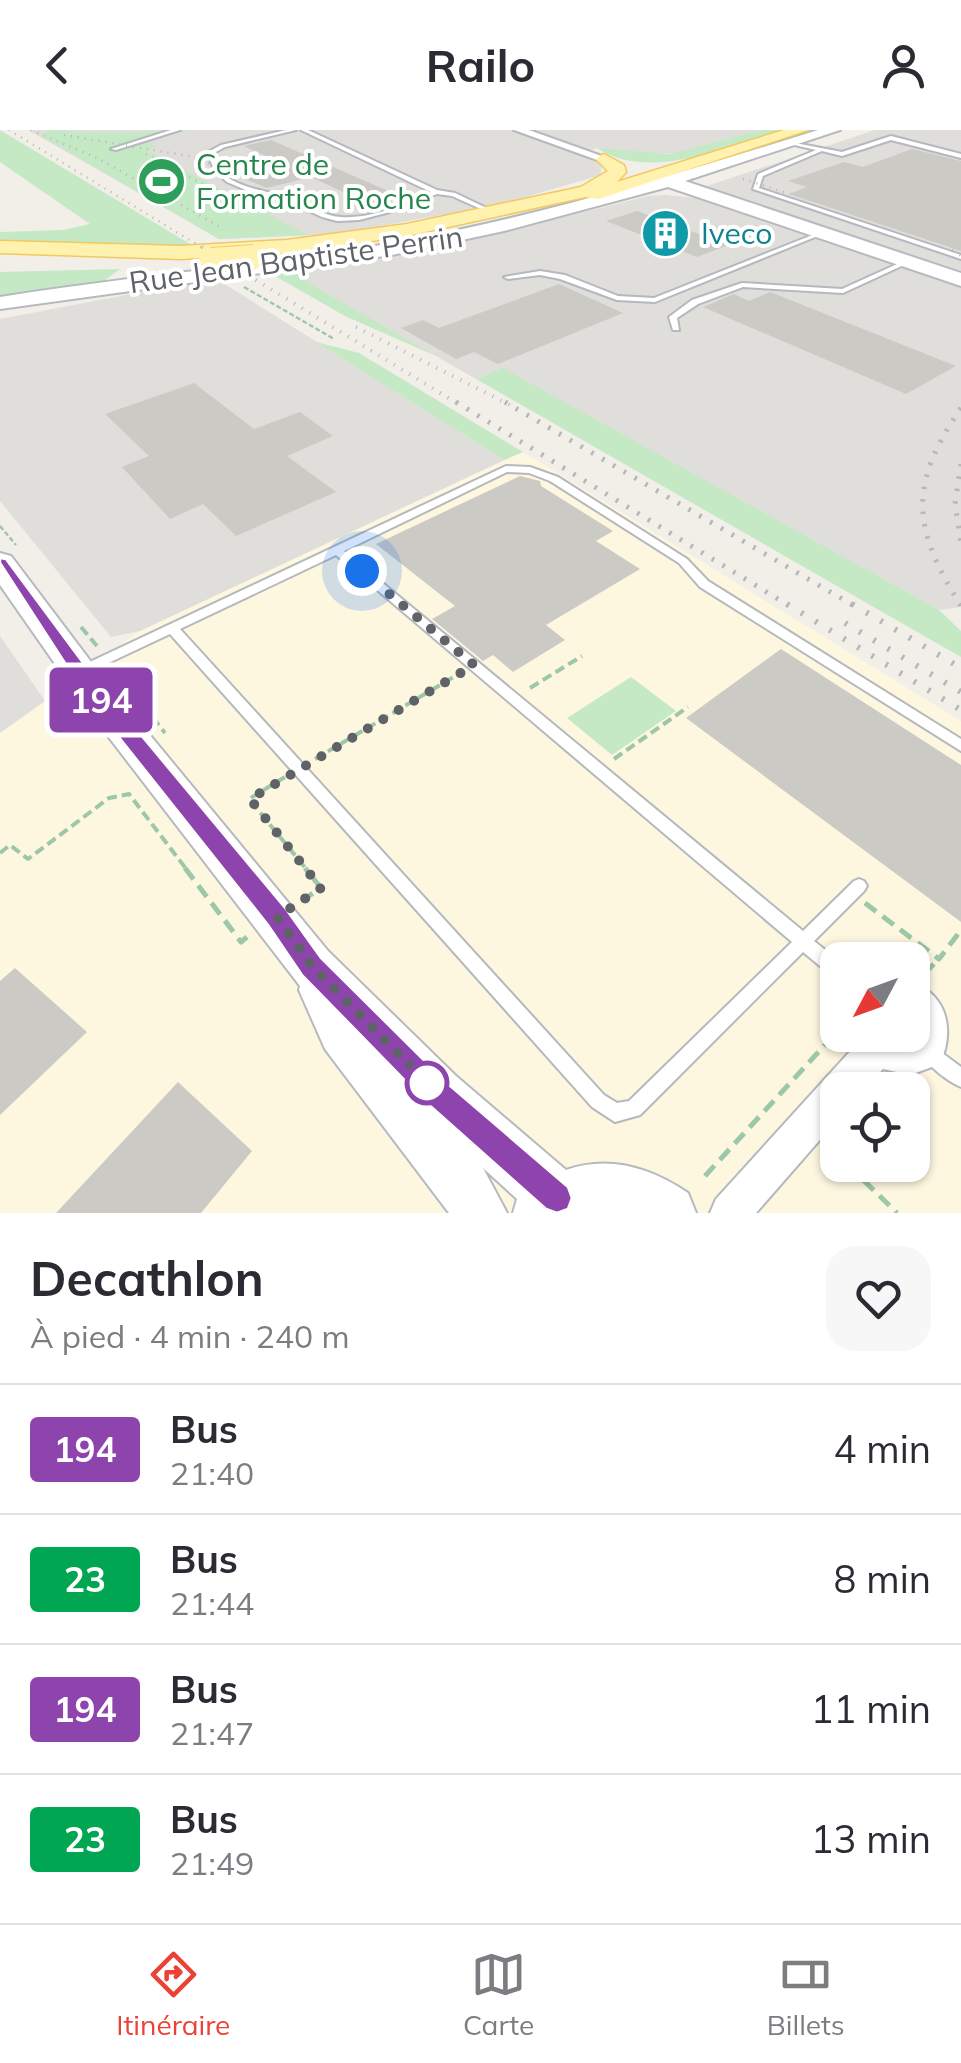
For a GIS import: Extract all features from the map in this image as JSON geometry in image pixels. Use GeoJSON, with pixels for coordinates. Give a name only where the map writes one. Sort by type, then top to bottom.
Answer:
{"type":"FeatureCollection","features":[{"type":"Feature","properties":{"kind":"main road","name":"Rue Jean Baptiste Perrin"},"geometry":{"type":"LineString","coordinates":[[666,182],[797,134],[833,130]]}},
{"type":"Feature","properties":{"kind":"main road"},"geometry":{"type":"LineString","coordinates":[[604,159],[661,166],[797,134]]}},
{"type":"Feature","properties":{"kind":"main road"},"geometry":{"type":"LineString","coordinates":[[0,269],[212,266],[254,256],[404,237],[528,213],[797,134]]}},
{"type":"Feature","properties":{"kind":"main road","name":"Rue Jean Baptiste Perrin"},"geometry":{"type":"LineString","coordinates":[[0,303],[212,266],[387,250],[590,205],[797,134]]}},
{"type":"Feature","properties":{"kind":"main road"},"geometry":{"type":"LineString","coordinates":[[0,247],[163,252],[252,250],[409,228],[494,212],[606,182],[615,176],[616,169],[604,159]]}},
{"type":"Feature","properties":{"kind":"main road"},"geometry":{"type":"LineString","coordinates":[[666,182],[961,280]]}},
{"type":"Feature","properties":{"kind":"main road"},"geometry":{"type":"LineString","coordinates":[[12,559],[93,666],[289,902],[342,1032],[471,1197],[478,1213]]}},
{"type":"Feature","properties":{"kind":"main road"},"geometry":{"type":"LineString","coordinates":[[312,966],[547,1206],[590,1189],[686,1194]]}},
{"type":"Feature","properties":{"kind":"street"},"geometry":{"type":"LineString","coordinates":[[518,130],[604,159]]}},
{"type":"Feature","properties":{"kind":"street"},"geometry":{"type":"LineString","coordinates":[[930,1021],[934,1039],[930,1048]]}},
{"type":"Feature","properties":{"kind":"street"},"geometry":{"type":"LineString","coordinates":[[890,1052],[900,1058],[928,1052]]}},
{"type":"Feature","properties":{"kind":"street"},"geometry":{"type":"LineString","coordinates":[[730,1213],[820,1110]]}},
{"type":"Feature","properties":{"kind":"lane"},"geometry":{"type":"LineString","coordinates":[[114,149],[176,130]]}},
{"type":"Feature","properties":{"kind":"lane"},"geometry":{"type":"LineString","coordinates":[[293,130],[222,146],[211,152],[213,164],[222,176],[243,188],[284,198],[338,219],[373,213],[436,192]]}},
{"type":"Feature","properties":{"kind":"lane"},"geometry":{"type":"LineString","coordinates":[[304,130],[436,192],[453,194],[494,212]]}},
{"type":"Feature","properties":{"kind":"lane"},"geometry":{"type":"LineString","coordinates":[[898,130],[961,153]]}},
{"type":"Feature","properties":{"kind":"lane"},"geometry":{"type":"LineString","coordinates":[[797,134],[820,150]]}},
{"type":"Feature","properties":{"kind":"lane"},"geometry":{"type":"LineString","coordinates":[[961,153],[891,138],[852,152],[820,150],[760,176],[756,189],[961,257]]}},
{"type":"Feature","properties":{"kind":"lane"},"geometry":{"type":"LineString","coordinates":[[508,277],[540,273],[562,276],[616,298],[655,300],[822,234]]}},
{"type":"Feature","properties":{"kind":"lane"},"geometry":{"type":"LineString","coordinates":[[676,328],[673,318],[695,302],[742,284],[844,290],[906,262]]}},
{"type":"Feature","properties":{"kind":"lane"},"geometry":{"type":"LineString","coordinates":[[93,666],[506,469],[530,470],[554,479],[667,550],[704,584],[961,746]]}},
{"type":"Feature","properties":{"kind":"lane"},"geometry":{"type":"LineString","coordinates":[[337,550],[820,956]]}},
{"type":"Feature","properties":{"kind":"lane"},"geometry":{"type":"LineString","coordinates":[[172,628],[576,1077],[615,1113],[634,1109],[802,942],[860,893]]}},
{"type":"Feature","properties":{"kind":"lane"},"geometry":{"type":"LineString","coordinates":[[928,1052],[961,1078]]}},
{"type":"Feature","properties":{"kind":"path"},"geometry":{"type":"LineString","coordinates":[[212,266],[334,339]]}},
{"type":"Feature","properties":{"kind":"path"},"geometry":{"type":"LineString","coordinates":[[0,526],[12,559]]}},
{"type":"Feature","properties":{"kind":"path"},"geometry":{"type":"LineString","coordinates":[[72,614],[93,666],[174,744]]}},
{"type":"Feature","properties":{"kind":"path"},"geometry":{"type":"LineString","coordinates":[[524,692],[582,656]]}},
{"type":"Feature","properties":{"kind":"path"},"geometry":{"type":"LineString","coordinates":[[0,853],[10,844],[28,858],[108,798],[128,794],[241,942],[289,902],[321,888],[250,799],[474,665]]}},
{"type":"Feature","properties":{"kind":"path"},"geometry":{"type":"LineString","coordinates":[[609,762],[688,707]]}},
{"type":"Feature","properties":{"kind":"path"},"geometry":{"type":"LineString","coordinates":[[860,893],[939,959]]}},
{"type":"Feature","properties":{"kind":"path"},"geometry":{"type":"LineString","coordinates":[[930,968],[961,930]]}},
{"type":"Feature","properties":{"kind":"path"},"geometry":{"type":"LineString","coordinates":[[686,1194],[820,1049]]}},
{"type":"Feature","properties":{"kind":"path"},"geometry":{"type":"LineString","coordinates":[[865,1182],[897,1213]]}},
{"type":"Feature","properties":{"kind":"shaded area"},"geometry":{"type":"Polygon","coordinates":[[[28,130],[761,130],[680,153],[643,154],[597,148],[578,155],[601,164],[601,175],[498,205],[335,234],[219,239],[28,130]]]}},
{"type":"Feature","properties":{"kind":"shaded area"},"geometry":{"type":"Polygon","coordinates":[[[875,130],[961,130],[961,272],[704,187],[875,130]]]}},
{"type":"Feature","properties":{"kind":"shaded area"},"geometry":{"type":"Polygon","coordinates":[[[665,195],[695,198],[729,208],[961,287],[961,607],[939,610],[503,369],[476,379],[299,278],[310,274],[303,268],[488,236],[665,195]]]}},
{"type":"Feature","properties":{"kind":"shaded area"},"geometry":{"type":"Polygon","coordinates":[[[215,278],[504,460],[140,631],[111,637],[0,501],[0,319],[215,278]]]}},
{"type":"Feature","properties":{"kind":"shaded area"},"geometry":{"type":"Polygon","coordinates":[[[523,452],[961,721],[961,1213],[0,1213],[0,733],[140,631],[523,452]]]}},
{"type":"Feature","properties":{"kind":"shaded area"},"geometry":{"type":"Polygon","coordinates":[[[0,636],[45,701],[0,733],[0,636]]]}},
{"type":"Feature","properties":{"kind":"green space"},"geometry":{"type":"Polygon","coordinates":[[[0,130],[190,246],[0,243],[0,232],[63,230],[90,224],[0,162],[0,130]]]}},
{"type":"Feature","properties":{"kind":"green space","name":"Centre de Formation Roche"},"geometry":{"type":"Polygon","coordinates":[[[50,130],[192,130],[146,140],[156,147],[146,150],[308,235],[219,239],[40,135],[50,130]]]}},
{"type":"Feature","properties":{"kind":"green space"},"geometry":{"type":"Polygon","coordinates":[[[761,130],[781,130],[711,153],[663,162],[618,158],[597,148],[670,154],[761,130]]]}},
{"type":"Feature","properties":{"kind":"green space"},"geometry":{"type":"Polygon","coordinates":[[[303,268],[311,274],[300,278],[436,356],[345,316],[268,272],[303,268]]]}},
{"type":"Feature","properties":{"kind":"green space"},"geometry":{"type":"Polygon","coordinates":[[[120,269],[104,281],[0,298],[0,272],[120,269]]]}},
{"type":"Feature","properties":{"kind":"green space"},"geometry":{"type":"Polygon","coordinates":[[[316,342],[359,353],[523,452],[504,460],[316,342]]]}},
{"type":"Feature","properties":{"kind":"green space"},"geometry":{"type":"Polygon","coordinates":[[[503,368],[939,610],[961,631],[961,657],[476,379],[503,368]]]}},
{"type":"Feature","properties":{"kind":"green space"},"geometry":{"type":"Polygon","coordinates":[[[631,677],[676,711],[612,755],[567,718],[631,677]]]}},
{"type":"Feature","properties":{"kind":"building"},"geometry":{"type":"Polygon","coordinates":[[[271,140],[402,197],[373,206],[311,177],[267,188],[235,175],[268,167],[262,164],[275,160],[244,146],[271,140]]]}},
{"type":"Feature","properties":{"kind":"building"},"geometry":{"type":"Polygon","coordinates":[[[912,149],[961,161],[961,251],[789,194],[807,187],[788,181],[844,162],[863,167],[912,149]]]}},
{"type":"Feature","properties":{"kind":"building","name":"Iveco"},"geometry":{"type":"Polygon","coordinates":[[[637,211],[728,245],[697,257],[606,221],[637,211]]]}},
{"type":"Feature","properties":{"kind":"building"},"geometry":{"type":"Polygon","coordinates":[[[559,284],[623,313],[498,364],[474,352],[456,359],[401,328],[423,320],[439,328],[559,284]]]}},
{"type":"Feature","properties":{"kind":"building"},"geometry":{"type":"Polygon","coordinates":[[[770,292],[956,366],[906,394],[703,307],[734,294],[749,301],[770,292]]]}},
{"type":"Feature","properties":{"kind":"building"},"geometry":{"type":"Polygon","coordinates":[[[194,383],[254,429],[300,412],[333,436],[287,456],[336,492],[236,536],[203,504],[170,519],[122,467],[149,456],[105,414],[194,383]]]}},
{"type":"Feature","properties":{"kind":"building"},"geometry":{"type":"Polygon","coordinates":[[[520,476],[540,481],[541,486],[613,531],[596,541],[640,569],[546,625],[565,640],[513,672],[493,655],[483,661],[432,619],[455,606],[376,544],[520,476]]]}},
{"type":"Feature","properties":{"kind":"building"},"geometry":{"type":"Polygon","coordinates":[[[781,649],[961,765],[961,922],[686,718],[781,649]]]}},
{"type":"Feature","properties":{"kind":"building"},"geometry":{"type":"Polygon","coordinates":[[[15,968],[87,1032],[0,1115],[0,981],[15,968]]]}},
{"type":"Feature","properties":{"kind":"building"},"geometry":{"type":"Polygon","coordinates":[[[178,1082],[252,1151],[201,1213],[56,1213],[178,1082]]]}},
{"type":"Feature","properties":{"kind":"railway"},"geometry":{"type":"LineString","coordinates":[[9,130],[206,250]]}},
{"type":"Feature","properties":{"kind":"railway"},"geometry":{"type":"LineString","coordinates":[[31,130],[99,159],[224,229]]}},
{"type":"Feature","properties":{"kind":"railway"},"geometry":{"type":"LineString","coordinates":[[64,135],[189,156],[234,174]]}},
{"type":"Feature","properties":{"kind":"railway"},"geometry":{"type":"LineString","coordinates":[[146,154],[257,213]]}},
{"type":"Feature","properties":{"kind":"railway"},"geometry":{"type":"LineString","coordinates":[[743,179],[790,194]]}},
{"type":"Feature","properties":{"kind":"railway"},"geometry":{"type":"LineString","coordinates":[[202,247],[460,405]]}},
{"type":"Feature","properties":{"kind":"railway"},"geometry":{"type":"LineString","coordinates":[[952,250],[961,255]]}},
{"type":"Feature","properties":{"kind":"railway"},"geometry":{"type":"LineString","coordinates":[[356,327],[510,405]]}},
{"type":"Feature","properties":{"kind":"railway"},"geometry":{"type":"LineString","coordinates":[[456,402],[791,607]]}},
{"type":"Feature","properties":{"kind":"railway"},"geometry":{"type":"LineString","coordinates":[[505,402],[856,607]]}},
{"type":"Feature","properties":{"kind":"railway"},"geometry":{"type":"LineString","coordinates":[[961,408],[932,460],[923,507],[933,553],[961,606]]}},
{"type":"Feature","properties":{"kind":"railway"},"geometry":{"type":"LineString","coordinates":[[961,464],[955,504],[961,543]]}},
{"type":"Feature","properties":{"kind":"railway"},"geometry":{"type":"LineString","coordinates":[[787,604],[961,710]]}},
{"type":"Feature","properties":{"kind":"railway"},"geometry":{"type":"LineString","coordinates":[[852,604],[961,668]]}},
{"type":"Feature","properties":{"kind":"railway"},"geometry":{"type":"LineString","coordinates":[[845,623],[961,692]]}},
{"type":"Feature","properties":{"kind":"bus line","name":"194"},"geometry":{"type":"LineString","coordinates":[[0,563],[94,692],[277,917],[312,966],[438,1094],[557,1198]]}},
{"type":"Feature","properties":{"kind":"place","name":"Centre de Formation Roche"},"geometry":{"type":"Point","coordinates":[161,181]}},
{"type":"Feature","properties":{"kind":"place","name":"Iveco"},"geometry":{"type":"Point","coordinates":[666,233]}},
{"type":"Feature","properties":{"kind":"route"},"geometry":{"type":"LineString","coordinates":[[362,571],[474,665],[250,799],[321,888],[277,917],[312,966],[438,1094],[427,1083]]}}]}
